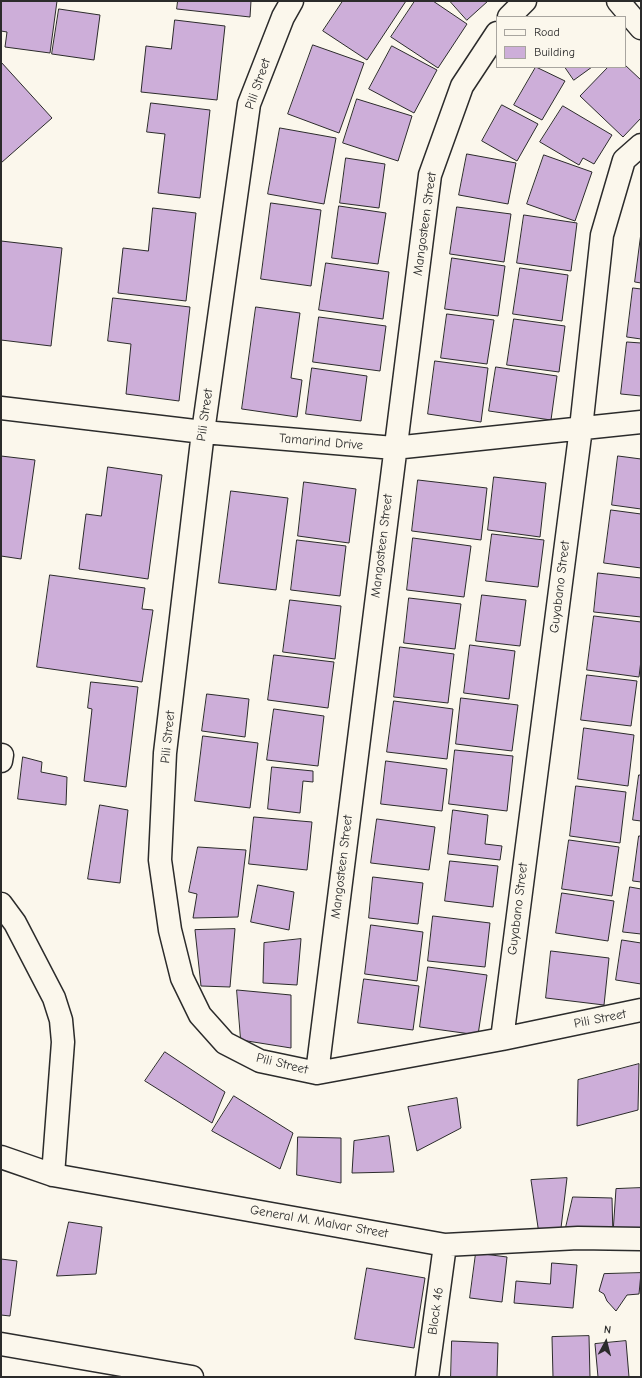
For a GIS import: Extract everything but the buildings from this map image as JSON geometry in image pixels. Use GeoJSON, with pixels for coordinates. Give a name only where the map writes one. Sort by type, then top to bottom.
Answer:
{"type":"FeatureCollection","features":[{"type":"Feature","properties":{"kind":"street","name":"Pili Street"},"geometry":{"type":"LineString","coordinates":[[292,1],[283,17],[249,104],[203,432],[165,753],[160,860],[170,930],[182,978],[200,1015],[226,1043],[260,1061],[317,1073],[502,1039],[641,1010]]}},
{"type":"Feature","properties":{"kind":"street"},"geometry":{"type":"LineString","coordinates":[[510,16],[525,1]]}},
{"type":"Feature","properties":{"kind":"street"},"geometry":{"type":"LineString","coordinates":[[618,1],[641,28]]}},
{"type":"Feature","properties":{"kind":"street","name":"Mangosteen Street"},"geometry":{"type":"LineString","coordinates":[[317,1073],[394,448],[430,175],[462,86],[496,35]]}},
{"type":"Feature","properties":{"kind":"street","name":"Guyabano Street"},"geometry":{"type":"LineString","coordinates":[[502,1039],[581,428],[602,235],[624,160],[641,145]]}},
{"type":"Feature","properties":{"kind":"street","name":"Tamarind Drive"},"geometry":{"type":"LineString","coordinates":[[1,408],[203,432],[394,448],[641,422]]}},
{"type":"Feature","properties":{"kind":"street"},"geometry":{"type":"LineString","coordinates":[[1,904],[15,923],[54,998],[61,1020],[63,1042],[53,1175]]}},
{"type":"Feature","properties":{"kind":"street","name":"General M. Malvar Street"},"geometry":{"type":"LineString","coordinates":[[1,1157],[53,1175],[445,1245],[578,1238],[641,1239]]}},
{"type":"Feature","properties":{"kind":"street","name":"Block 46"},"geometry":{"type":"LineString","coordinates":[[427,1377],[445,1245]]}},
{"type":"Feature","properties":{"kind":"street"},"geometry":{"type":"LineString","coordinates":[[1,1344],[192,1377]]}}]}
